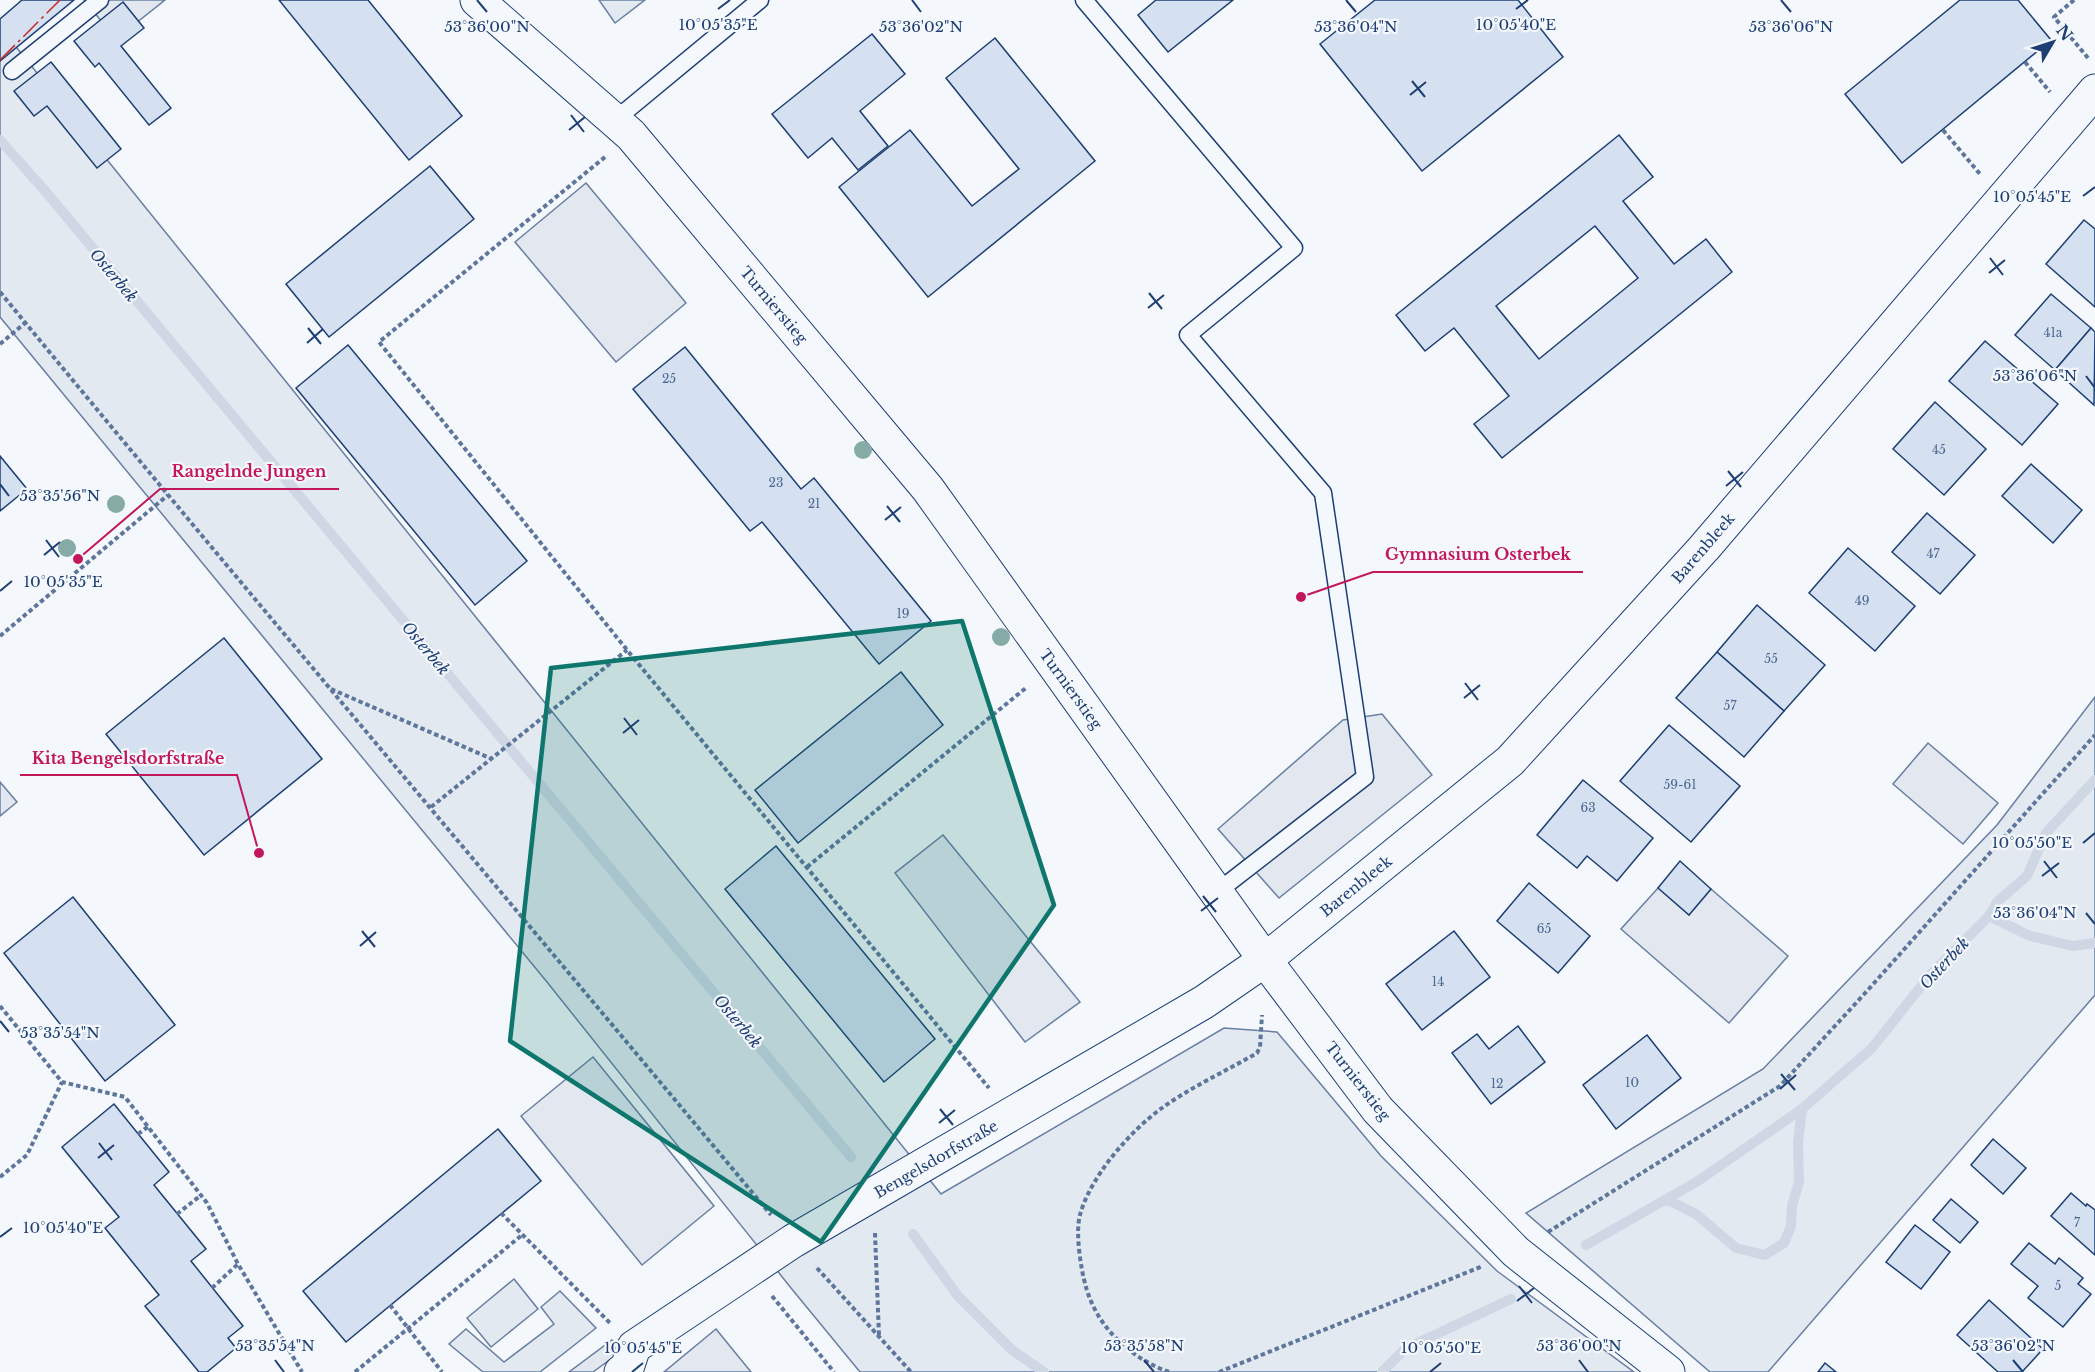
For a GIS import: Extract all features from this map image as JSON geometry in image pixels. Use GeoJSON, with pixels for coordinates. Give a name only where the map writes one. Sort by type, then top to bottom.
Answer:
{"type":"FeatureCollection","features":[{"type":"Feature","properties":{"kind":"street","name":"Turnierstieg"},"geometry":{"type":"LineString","coordinates":[[477,0],[623,128],[928,489],[1265,960],[1378,1110],[1516,1252],[1668,1372]]}},
{"type":"Feature","properties":{"kind":"street","name":"Barenbleek"},"geometry":{"type":"LineString","coordinates":[[1265,960],[1510,760],[1704,548],[2095,91]]}},
{"type":"Feature","properties":{"kind":"street","name":"Bengelsdorfstraße"},"geometry":{"type":"LineString","coordinates":[[628,1360],[793,1241],[1204,1002],[1265,960]]}},
{"type":"Feature","properties":{"kind":"lane"},"geometry":{"type":"LineString","coordinates":[[12,71],[100,0]]}},
{"type":"Feature","properties":{"kind":"lane"},"geometry":{"type":"LineString","coordinates":[[623,128],[760,0]]}},
{"type":"Feature","properties":{"kind":"lane"},"geometry":{"type":"LineString","coordinates":[[1084,0],[1294,248],[1188,335],[1323,492],[1365,777],[1217,892]]}},
{"type":"Feature","properties":{"kind":"path"},"geometry":{"type":"LineString","coordinates":[[2074,0],[2054,16],[2095,66]]}},
{"type":"Feature","properties":{"kind":"path"},"geometry":{"type":"LineString","coordinates":[[623,128],[379,342],[627,650],[1012,1115]]}},
{"type":"Feature","properties":{"kind":"path"},"geometry":{"type":"LineString","coordinates":[[1943,130],[2002,200]]}},
{"type":"Feature","properties":{"kind":"path"},"geometry":{"type":"LineString","coordinates":[[0,292],[328,688],[431,807],[793,1241],[911,1372]]}},
{"type":"Feature","properties":{"kind":"path"},"geometry":{"type":"LineString","coordinates":[[0,344],[25,323]]}},
{"type":"Feature","properties":{"kind":"path"},"geometry":{"type":"LineString","coordinates":[[0,636],[168,495]]}},
{"type":"Feature","properties":{"kind":"path"},"geometry":{"type":"LineString","coordinates":[[431,807],[627,650]]}},
{"type":"Feature","properties":{"kind":"path"},"geometry":{"type":"LineString","coordinates":[[807,867],[1054,665]]}},
{"type":"Feature","properties":{"kind":"path"},"geometry":{"type":"LineString","coordinates":[[328,688],[492,759]]}},
{"type":"Feature","properties":{"kind":"path"},"geometry":{"type":"LineString","coordinates":[[1219,1372],[1516,1252],[1780,1086],[1868,991],[2095,735]]}},
{"type":"Feature","properties":{"kind":"path"},"geometry":{"type":"LineString","coordinates":[[0,1006],[62,1082],[125,1097],[149,1126],[207,1203],[238,1264],[302,1372]]}},
{"type":"Feature","properties":{"kind":"path"},"geometry":{"type":"LineString","coordinates":[[1169,1372],[1155,1367],[1116,1341],[1091,1305],[1080,1264],[1079,1217],[1095,1180],[1124,1144],[1154,1114],[1257,1053],[1260,1047],[1262,1014]]}},
{"type":"Feature","properties":{"kind":"path"},"geometry":{"type":"LineString","coordinates":[[0,1177],[27,1155],[62,1082]]}},
{"type":"Feature","properties":{"kind":"path"},"geometry":{"type":"LineString","coordinates":[[138,1134],[149,1126]]}},
{"type":"Feature","properties":{"kind":"path"},"geometry":{"type":"LineString","coordinates":[[873,1195],[879,1337]]}},
{"type":"Feature","properties":{"kind":"path"},"geometry":{"type":"LineString","coordinates":[[177,1214],[200,1196]]}},
{"type":"Feature","properties":{"kind":"path"},"geometry":{"type":"LineString","coordinates":[[501,1213],[628,1360]]}},
{"type":"Feature","properties":{"kind":"path"},"geometry":{"type":"LineString","coordinates":[[356,1372],[522,1235]]}},
{"type":"Feature","properties":{"kind":"path"},"geometry":{"type":"LineString","coordinates":[[212,1288],[238,1264]]}},
{"type":"Feature","properties":{"kind":"path"},"geometry":{"type":"LineString","coordinates":[[750,1270],[834,1372]]}},
{"type":"Feature","properties":{"kind":"path"},"geometry":{"type":"LineString","coordinates":[[390,1305],[442,1372]]}},
{"type":"Feature","properties":{"kind":"highlighted area"},"geometry":{"type":"Polygon","coordinates":[[[962,621],[1054,905],[821,1242],[510,1041],[551,668],[962,621]]]}},
{"type":"Feature","properties":{"kind":"shaded area"},"geometry":{"type":"Polygon","coordinates":[[[84,0],[165,0],[116,39],[84,0]]]}},
{"type":"Feature","properties":{"kind":"shaded area"},"geometry":{"type":"Polygon","coordinates":[[[599,0],[645,0],[615,23],[599,0]]]}},
{"type":"Feature","properties":{"kind":"shaded area"},"geometry":{"type":"Polygon","coordinates":[[[0,27],[941,1194],[1224,1028],[1277,1032],[1381,1156],[1497,1271],[1634,1372],[860,1372],[547,982],[0,317],[0,27]]]}},
{"type":"Feature","properties":{"kind":"shaded area"},"geometry":{"type":"Polygon","coordinates":[[[586,183],[686,303],[616,362],[515,242],[586,183]]]}},
{"type":"Feature","properties":{"kind":"shaded area"},"geometry":{"type":"Polygon","coordinates":[[[2095,697],[2095,995],[1768,1372],[1710,1372],[1526,1213],[1763,1069],[1997,825],[2095,697]]]}},
{"type":"Feature","properties":{"kind":"shaded area"},"geometry":{"type":"Polygon","coordinates":[[[1382,714],[1432,775],[1279,898],[1218,829],[1343,720],[1382,714]]]}},
{"type":"Feature","properties":{"kind":"shaded area"},"geometry":{"type":"Polygon","coordinates":[[[1928,743],[1998,803],[1963,844],[1893,784],[1928,743]]]}},
{"type":"Feature","properties":{"kind":"shaded area"},"geometry":{"type":"Polygon","coordinates":[[[0,782],[17,802],[0,816],[0,782]]]}},
{"type":"Feature","properties":{"kind":"shaded area"},"geometry":{"type":"Polygon","coordinates":[[[943,835],[1080,1002],[1025,1042],[895,873],[943,835]]]}},
{"type":"Feature","properties":{"kind":"shaded area"},"geometry":{"type":"Polygon","coordinates":[[[1658,888],[1689,915],[1711,889],[1788,956],[1729,1023],[1621,929],[1658,888]]]}},
{"type":"Feature","properties":{"kind":"shaded area"},"geometry":{"type":"Polygon","coordinates":[[[593,1057],[714,1206],[642,1265],[521,1116],[593,1057]]]}},
{"type":"Feature","properties":{"kind":"shaded area"},"geometry":{"type":"Polygon","coordinates":[[[514,1279],[538,1309],[491,1347],[467,1318],[514,1279]]]}},
{"type":"Feature","properties":{"kind":"shaded area"},"geometry":{"type":"Polygon","coordinates":[[[560,1291],[596,1328],[540,1372],[483,1372],[449,1344],[466,1329],[504,1362],[554,1324],[541,1307],[560,1291]]]}},
{"type":"Feature","properties":{"kind":"shaded area"},"geometry":{"type":"Polygon","coordinates":[[[716,1329],[751,1372],[664,1372],[716,1329]]]}},
{"type":"Feature","properties":{"kind":"shaded area"},"geometry":{"type":"Polygon","coordinates":[[[612,1340],[623,1350],[593,1372],[569,1372],[612,1340]]]}},
{"type":"Feature","properties":{"kind":"building"},"geometry":{"type":"Polygon","coordinates":[[[22,0],[74,0],[0,61],[0,19],[22,0]]]}},
{"type":"Feature","properties":{"kind":"building"},"geometry":{"type":"Polygon","coordinates":[[[279,0],[368,0],[462,116],[409,160],[279,0]]]}},
{"type":"Feature","properties":{"kind":"building"},"geometry":{"type":"Polygon","coordinates":[[[1156,0],[1233,0],[1168,52],[1138,15],[1156,0]]]}},
{"type":"Feature","properties":{"kind":"building"},"geometry":{"type":"Polygon","coordinates":[[[1375,0],[1518,0],[1563,57],[1422,171],[1320,44],[1375,0]]]}},
{"type":"Feature","properties":{"kind":"building"},"geometry":{"type":"Polygon","coordinates":[[[1960,0],[2018,0],[2051,40],[1902,163],[1845,94],[1960,0]]]}},
{"type":"Feature","properties":{"kind":"building"},"geometry":{"type":"Polygon","coordinates":[[[123,2],[144,28],[121,46],[171,108],[149,125],[99,63],[95,67],[74,41],[123,2]]]}},
{"type":"Feature","properties":{"kind":"building"},"geometry":{"type":"Polygon","coordinates":[[[872,34],[905,74],[860,111],[888,146],[858,170],[832,138],[808,158],[772,114],[872,34]]]}},
{"type":"Feature","properties":{"kind":"building"},"geometry":{"type":"Polygon","coordinates":[[[995,38],[1095,161],[928,297],[839,187],[910,130],[972,206],[1019,169],[946,78],[995,38]]]}},
{"type":"Feature","properties":{"kind":"building"},"geometry":{"type":"Polygon","coordinates":[[[51,62],[121,149],[97,168],[47,106],[34,116],[14,91],[51,62]]]}},
{"type":"Feature","properties":{"kind":"building"},"geometry":{"type":"Polygon","coordinates":[[[1619,135],[1653,177],[1623,201],[1674,264],[1706,239],[1732,272],[1502,458],[1474,424],[1509,396],[1454,328],[1425,351],[1396,315],[1619,135]],[[1595,226],[1496,306],[1539,359],[1638,278],[1595,226]]]}},
{"type":"Feature","properties":{"kind":"building"},"geometry":{"type":"Polygon","coordinates":[[[430,166],[474,219],[329,337],[286,284],[430,166]]]}},
{"type":"Feature","properties":{"kind":"building"},"geometry":{"type":"Polygon","coordinates":[[[2084,220],[2095,229],[2095,307],[2046,264],[2084,220]]]}},
{"type":"Feature","properties":{"kind":"building"},"geometry":{"type":"Polygon","coordinates":[[[2051,294],[2091,328],[2055,370],[2015,335],[2051,294]]]}},
{"type":"Feature","properties":{"kind":"building"},"geometry":{"type":"Polygon","coordinates":[[[2091,328],[2095,332],[2094,405],[2055,370],[2091,328]]]}},
{"type":"Feature","properties":{"kind":"building"},"geometry":{"type":"Polygon","coordinates":[[[1985,341],[2058,404],[2022,445],[1949,381],[1985,341]]]}},
{"type":"Feature","properties":{"kind":"building"},"geometry":{"type":"Polygon","coordinates":[[[348,345],[527,561],[475,605],[296,388],[348,345]]]}},
{"type":"Feature","properties":{"kind":"building"},"geometry":{"type":"Polygon","coordinates":[[[685,347],[801,489],[814,478],[931,621],[879,664],[762,522],[750,531],[633,389],[685,347]]]}},
{"type":"Feature","properties":{"kind":"building"},"geometry":{"type":"Polygon","coordinates":[[[1935,402],[1986,449],[1944,495],[1893,449],[1935,402]]]}},
{"type":"Feature","properties":{"kind":"building"},"geometry":{"type":"Polygon","coordinates":[[[0,456],[27,489],[0,511],[0,456]]]}},
{"type":"Feature","properties":{"kind":"building"},"geometry":{"type":"Polygon","coordinates":[[[2031,464],[2082,510],[2053,543],[2002,496],[2031,464]]]}},
{"type":"Feature","properties":{"kind":"building"},"geometry":{"type":"Polygon","coordinates":[[[1927,513],[1975,555],[1940,594],[1892,552],[1927,513]]]}},
{"type":"Feature","properties":{"kind":"building"},"geometry":{"type":"Polygon","coordinates":[[[1848,548],[1915,606],[1875,651],[1809,593],[1848,548]]]}},
{"type":"Feature","properties":{"kind":"building"},"geometry":{"type":"Polygon","coordinates":[[[1757,605],[1825,665],[1784,711],[1717,652],[1757,605]]]}},
{"type":"Feature","properties":{"kind":"building"},"geometry":{"type":"Polygon","coordinates":[[[224,638],[322,759],[204,855],[106,734],[224,638]]]}},
{"type":"Feature","properties":{"kind":"building"},"geometry":{"type":"Polygon","coordinates":[[[1717,652],[1784,711],[1744,757],[1676,698],[1717,652]]]}},
{"type":"Feature","properties":{"kind":"building"},"geometry":{"type":"Polygon","coordinates":[[[901,672],[943,725],[798,843],[755,790],[901,672]]]}},
{"type":"Feature","properties":{"kind":"building"},"geometry":{"type":"Polygon","coordinates":[[[1669,725],[1740,786],[1691,842],[1620,781],[1669,725]]]}},
{"type":"Feature","properties":{"kind":"building"},"geometry":{"type":"Polygon","coordinates":[[[1583,780],[1653,838],[1617,881],[1587,856],[1577,868],[1537,835],[1583,780]]]}},
{"type":"Feature","properties":{"kind":"building"},"geometry":{"type":"Polygon","coordinates":[[[776,846],[935,1039],[884,1082],[725,889],[776,846]]]}},
{"type":"Feature","properties":{"kind":"building"},"geometry":{"type":"Polygon","coordinates":[[[1680,861],[1711,889],[1689,915],[1658,888],[1680,861]]]}},
{"type":"Feature","properties":{"kind":"building"},"geometry":{"type":"Polygon","coordinates":[[[1529,883],[1590,936],[1558,973],[1497,921],[1529,883]]]}},
{"type":"Feature","properties":{"kind":"building"},"geometry":{"type":"Polygon","coordinates":[[[73,897],[175,1025],[105,1081],[4,953],[73,897]]]}},
{"type":"Feature","properties":{"kind":"building"},"geometry":{"type":"Polygon","coordinates":[[[1454,931],[1490,977],[1422,1030],[1386,984],[1454,931]]]}},
{"type":"Feature","properties":{"kind":"building"},"geometry":{"type":"Polygon","coordinates":[[[1518,1026],[1545,1062],[1491,1104],[1452,1053],[1477,1034],[1489,1049],[1518,1026]]]}},
{"type":"Feature","properties":{"kind":"building"},"geometry":{"type":"Polygon","coordinates":[[[1647,1035],[1681,1078],[1616,1129],[1583,1085],[1647,1035]]]}},
{"type":"Feature","properties":{"kind":"building"},"geometry":{"type":"Polygon","coordinates":[[[114,1104],[169,1172],[154,1185],[206,1249],[191,1261],[243,1326],[228,1338],[236,1348],[207,1372],[199,1372],[145,1306],[159,1295],[105,1228],[119,1217],[62,1147],[114,1104]]]}},
{"type":"Feature","properties":{"kind":"building"},"geometry":{"type":"Polygon","coordinates":[[[498,1129],[541,1181],[346,1342],[303,1291],[498,1129]]]}},
{"type":"Feature","properties":{"kind":"building"},"geometry":{"type":"Polygon","coordinates":[[[1993,1139],[2026,1168],[2003,1194],[1971,1165],[1993,1139]]]}},
{"type":"Feature","properties":{"kind":"building"},"geometry":{"type":"Polygon","coordinates":[[[2071,1193],[2086,1206],[2087,1204],[2095,1210],[2095,1255],[2051,1216],[2071,1193]]]}},
{"type":"Feature","properties":{"kind":"building"},"geometry":{"type":"Polygon","coordinates":[[[1951,1199],[1978,1222],[1960,1243],[1933,1220],[1951,1199]]]}},
{"type":"Feature","properties":{"kind":"building"},"geometry":{"type":"Polygon","coordinates":[[[1915,1225],[1950,1252],[1921,1289],[1886,1262],[1915,1225]]]}},
{"type":"Feature","properties":{"kind":"building"},"geometry":{"type":"Polygon","coordinates":[[[2029,1243],[2055,1264],[2059,1258],[2083,1278],[2078,1284],[2091,1294],[2063,1327],[2028,1298],[2038,1286],[2011,1264],[2029,1243]]]}},
{"type":"Feature","properties":{"kind":"building"},"geometry":{"type":"Polygon","coordinates":[[[1989,1300],[2043,1349],[2022,1372],[1998,1372],[1957,1335],[1989,1300]]]}},
{"type":"Feature","properties":{"kind":"building"},"geometry":{"type":"Polygon","coordinates":[[[1825,1363],[1836,1372],[1818,1372],[1825,1363]]]}},
{"type":"Feature","properties":{"kind":"waterway","name":"Osterbek"},"geometry":{"type":"LineString","coordinates":[[0,140],[46,192],[851,1157]]}},
{"type":"Feature","properties":{"kind":"waterway","name":"Osterbek"},"geometry":{"type":"LineString","coordinates":[[1586,1245],[1698,1181],[1802,1109],[1872,1048],[1930,975],[1989,916],[1997,902],[2027,876],[2046,833],[2095,780]]}},
{"type":"Feature","properties":{"kind":"waterway"},"geometry":{"type":"LineString","coordinates":[[1989,916],[2030,936],[2073,946],[2095,943]]}},
{"type":"Feature","properties":{"kind":"waterway","name":"Osterbek"},"geometry":{"type":"LineString","coordinates":[[1664,1200],[1696,1214],[1736,1248],[1765,1255],[1784,1243],[1791,1226],[1792,1206],[1799,1182],[1798,1142],[1802,1109]]}},
{"type":"Feature","properties":{"kind":"waterway","name":"Osterbek"},"geometry":{"type":"LineString","coordinates":[[913,1234],[958,1296],[1012,1350],[1044,1372]]}},
{"type":"Feature","properties":{"kind":"waterway","name":"Osterbek"},"geometry":{"type":"LineString","coordinates":[[1382,1372],[1405,1349],[1511,1299]]}},
{"type":"Feature","properties":{"kind":"power"},"geometry":{"type":"LineString","coordinates":[[0,60],[60,0]]}},
{"type":"Feature","properties":{"kind":"place","name":"Rangelnde Jungen"},"geometry":{"type":"Point","coordinates":[78,559]}},
{"type":"Feature","properties":{"kind":"place","name":"Gymnasium Osterbek"},"geometry":{"type":"Point","coordinates":[1301,597]}},
{"type":"Feature","properties":{"kind":"place","name":"Kita Bengelsdorfstraße"},"geometry":{"type":"Point","coordinates":[259,853]}}]}
